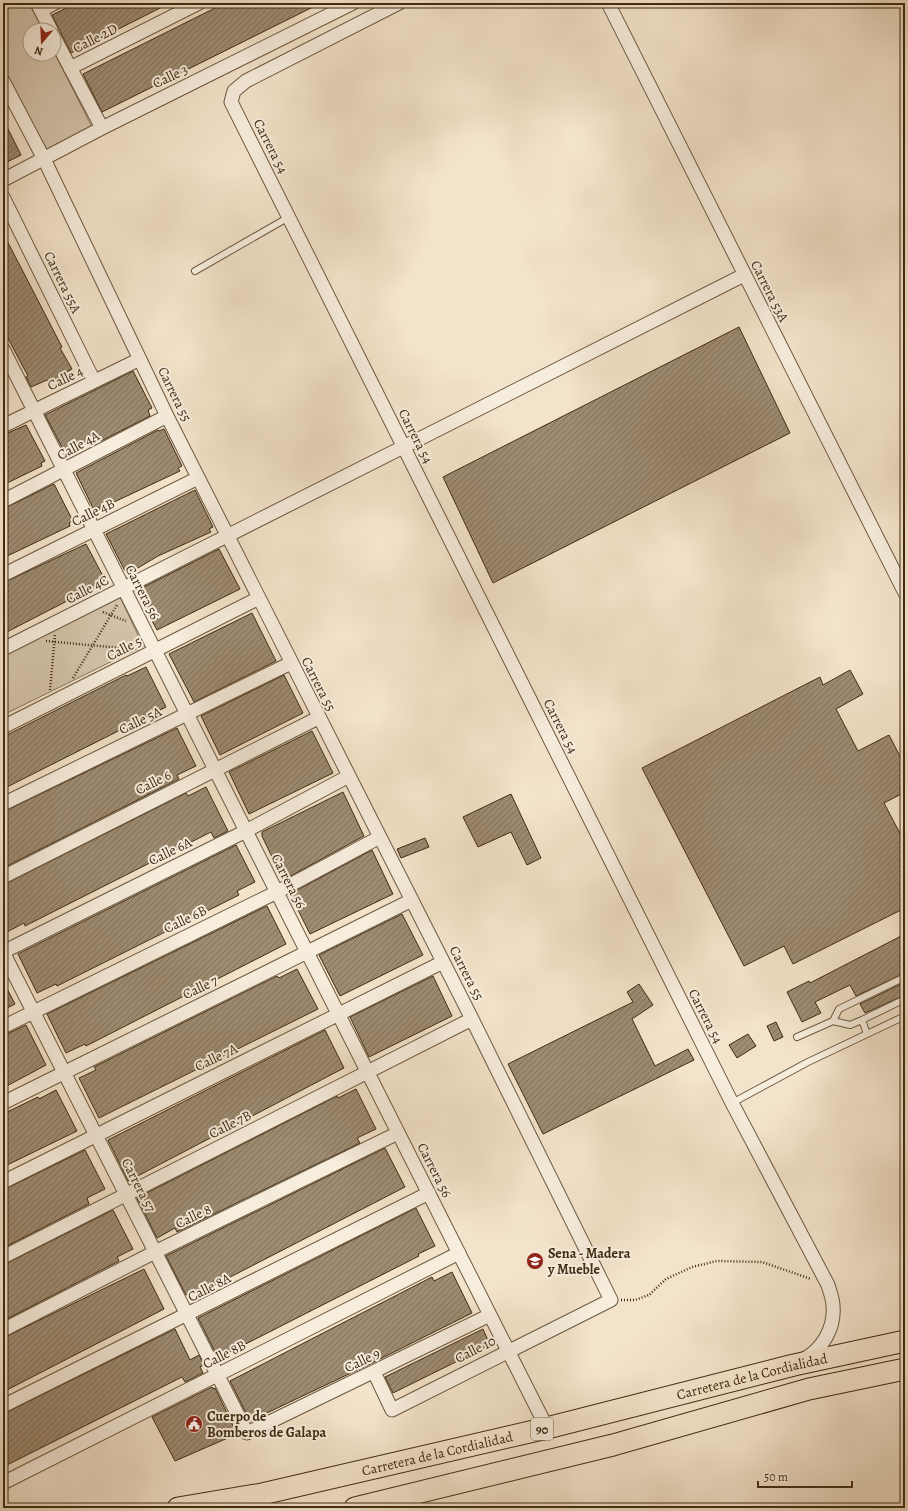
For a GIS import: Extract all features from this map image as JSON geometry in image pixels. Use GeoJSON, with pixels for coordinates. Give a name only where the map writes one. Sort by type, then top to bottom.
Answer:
{"type":"FeatureCollection","features":[{"type":"Feature","properties":{"kind":"highway","name":"Carretera de la Cordialidad"},"geometry":{"type":"LineString","coordinates":[[178,1508],[262,1494],[547,1428],[794,1365],[905,1340]]}},
{"type":"Feature","properties":{"kind":"highway","name":"Carretera de la Cordialidad"},"geometry":{"type":"LineString","coordinates":[[355,1508],[613,1445],[809,1389],[905,1369]]}},
{"type":"Feature","properties":{"kind":"street"},"geometry":{"type":"LineString","coordinates":[[47,22],[39,7],[55,3]]}},
{"type":"Feature","properties":{"kind":"street","name":"Calle 2D"},"geometry":{"type":"LineString","coordinates":[[70,68],[199,3]]}},
{"type":"Feature","properties":{"kind":"street","name":"Calle 3"},"geometry":{"type":"LineString","coordinates":[[3,180],[330,8],[353,3]]}},
{"type":"Feature","properties":{"kind":"street","name":"Carrera 54"},"geometry":{"type":"LineString","coordinates":[[399,3],[246,81],[234,91],[231,102],[732,1103],[828,1285],[834,1305],[832,1324],[826,1339],[812,1355],[794,1365]]}},
{"type":"Feature","properties":{"kind":"street","name":"Carrera 53A"},"geometry":{"type":"LineString","coordinates":[[608,3],[905,593]]}},
{"type":"Feature","properties":{"kind":"street"},"geometry":{"type":"LineString","coordinates":[[62,52],[102,128]]}},
{"type":"Feature","properties":{"kind":"street","name":"Carrera 55"},"geometry":{"type":"LineString","coordinates":[[3,81],[44,159],[167,416],[318,718],[472,1019],[611,1300]]}},
{"type":"Feature","properties":{"kind":"street","name":"Carrera 55A"},"geometry":{"type":"LineString","coordinates":[[3,197],[94,381]]}},
{"type":"Feature","properties":{"kind":"street","name":"Calle 4C"},"geometry":{"type":"LineString","coordinates":[[3,649],[744,275]]}},
{"type":"Feature","properties":{"kind":"street","name":"Carrera 56"},"geometry":{"type":"LineString","coordinates":[[3,349],[547,1428]]}},
{"type":"Feature","properties":{"kind":"street","name":"Calle 4"},"geometry":{"type":"LineString","coordinates":[[3,426],[140,359]]}},
{"type":"Feature","properties":{"kind":"street","name":"Calle 4A"},"geometry":{"type":"LineString","coordinates":[[3,501],[167,416]]}},
{"type":"Feature","properties":{"kind":"street","name":"Calle 4B"},"geometry":{"type":"LineString","coordinates":[[3,575],[198,478]]}},
{"type":"Feature","properties":{"kind":"street","name":"Calle 5"},"geometry":{"type":"LineString","coordinates":[[3,727],[259,598]]}},
{"type":"Feature","properties":{"kind":"street","name":"Calle 5A"},"geometry":{"type":"LineString","coordinates":[[3,804],[188,715],[291,663]]}},
{"type":"Feature","properties":{"kind":"street","name":"Calle 6"},"geometry":{"type":"LineString","coordinates":[[3,877],[318,718]]}},
{"type":"Feature","properties":{"kind":"street","name":"Calle 6A"},"geometry":{"type":"LineString","coordinates":[[3,952],[246,831],[349,776]]}},
{"type":"Feature","properties":{"kind":"street","name":"Calle 6B"},"geometry":{"type":"LineString","coordinates":[[3,1027],[277,892],[380,838]]}},
{"type":"Feature","properties":{"kind":"street","name":"Calle 7"},"geometry":{"type":"LineString","coordinates":[[3,1103],[64,1071],[412,900]]}},
{"type":"Feature","properties":{"kind":"street","name":"Carrera 57"},"geometry":{"type":"LineString","coordinates":[[3,952],[247,1433]]}},
{"type":"Feature","properties":{"kind":"street","name":"Calle 7A"},"geometry":{"type":"LineString","coordinates":[[3,1182],[96,1134],[339,1015],[443,962]]}},
{"type":"Feature","properties":{"kind":"street","name":"Calle 7B"},"geometry":{"type":"LineString","coordinates":[[3,1257],[472,1019]]}},
{"type":"Feature","properties":{"kind":"street","name":"Calle 8"},"geometry":{"type":"LineString","coordinates":[[3,1330],[155,1252],[398,1133]]}},
{"type":"Feature","properties":{"kind":"street","name":"Calle 8A"},"geometry":{"type":"LineString","coordinates":[[3,1406],[188,1316],[429,1193]]}},
{"type":"Feature","properties":{"kind":"street","name":"Calle 8B"},"geometry":{"type":"LineString","coordinates":[[3,1483],[459,1253]]}},
{"type":"Feature","properties":{"kind":"street","name":"Calle 10"},"geometry":{"type":"LineString","coordinates":[[374,1372],[392,1410],[611,1300]]}},
{"type":"Feature","properties":{"kind":"street","name":"Calle 9"},"geometry":{"type":"LineString","coordinates":[[247,1433],[490,1315]]}},
{"type":"Feature","properties":{"kind":"lane"},"geometry":{"type":"LineString","coordinates":[[195,271],[252,236],[289,217]]}},
{"type":"Feature","properties":{"kind":"lane"},"geometry":{"type":"LineString","coordinates":[[797,1037],[832,1020],[839,1009],[905,977]]}},
{"type":"Feature","properties":{"kind":"lane"},"geometry":{"type":"LineString","coordinates":[[832,1020],[850,1025],[905,999]]}},
{"type":"Feature","properties":{"kind":"lane"},"geometry":{"type":"LineString","coordinates":[[732,1103],[808,1062],[905,1016]]}},
{"type":"Feature","properties":{"kind":"lane"},"geometry":{"type":"LineString","coordinates":[[862,1020],[867,1034]]}},
{"type":"Feature","properties":{"kind":"path"},"geometry":{"type":"LineString","coordinates":[[60,698],[112,616],[124,588]]}},
{"type":"Feature","properties":{"kind":"path"},"geometry":{"type":"LineString","coordinates":[[87,607],[143,627]]}},
{"type":"Feature","properties":{"kind":"path"},"geometry":{"type":"LineString","coordinates":[[48,704],[56,622]]}},
{"type":"Feature","properties":{"kind":"path"},"geometry":{"type":"LineString","coordinates":[[22,639],[155,651]]}},
{"type":"Feature","properties":{"kind":"path"},"geometry":{"type":"LineString","coordinates":[[611,1300],[635,1300],[649,1295],[666,1279],[692,1267],[717,1261],[762,1262],[828,1285]]}},
{"type":"Feature","properties":{"kind":"shaded area"},"geometry":{"type":"Polygon","coordinates":[[[3,3],[29,3],[39,22],[22,22],[22,62],[59,62],[92,127],[45,151],[3,67],[3,3]]]}},
{"type":"Feature","properties":{"kind":"shaded area"},"geometry":{"type":"Polygon","coordinates":[[[120,597],[143,646],[3,715],[3,656],[120,597]]]}},
{"type":"Feature","properties":{"kind":"building"},"geometry":{"type":"Polygon","coordinates":[[[77,3],[170,3],[71,53],[62,35],[62,22],[56,22],[52,15],[77,3]]]}},
{"type":"Feature","properties":{"kind":"building"},"geometry":{"type":"Polygon","coordinates":[[[225,3],[321,3],[102,112],[83,74],[225,3]]]}},
{"type":"Feature","properties":{"kind":"building"},"geometry":{"type":"Polygon","coordinates":[[[3,119],[21,155],[3,164],[3,119]]]}},
{"type":"Feature","properties":{"kind":"building"},"geometry":{"type":"Polygon","coordinates":[[[3,233],[72,369],[49,383],[47,380],[31,387],[26,377],[28,376],[3,329],[3,233]]]}},
{"type":"Feature","properties":{"kind":"building"},"geometry":{"type":"Polygon","coordinates":[[[739,327],[790,433],[493,583],[443,477],[739,327]]]}},
{"type":"Feature","properties":{"kind":"building"},"geometry":{"type":"Polygon","coordinates":[[[133,371],[152,408],[148,410],[150,416],[101,441],[99,438],[70,452],[68,449],[64,451],[45,415],[133,371]]]}},
{"type":"Feature","properties":{"kind":"building"},"geometry":{"type":"Polygon","coordinates":[[[26,425],[45,461],[41,463],[42,466],[3,485],[3,435],[26,425]]]}},
{"type":"Feature","properties":{"kind":"building"},"geometry":{"type":"Polygon","coordinates":[[[164,429],[182,466],[178,468],[180,471],[100,510],[99,507],[94,510],[76,473],[158,430],[164,429]]]}},
{"type":"Feature","properties":{"kind":"building"},"geometry":{"type":"Polygon","coordinates":[[[54,484],[73,521],[69,523],[70,526],[3,558],[3,509],[54,484]]]}},
{"type":"Feature","properties":{"kind":"building"},"geometry":{"type":"Polygon","coordinates":[[[195,490],[213,527],[209,529],[211,532],[158,556],[131,572],[130,568],[125,571],[106,534],[195,490]]]}},
{"type":"Feature","properties":{"kind":"building"},"geometry":{"type":"Polygon","coordinates":[[[86,544],[105,580],[101,583],[102,585],[3,634],[3,583],[86,544]]]}},
{"type":"Feature","properties":{"kind":"building"},"geometry":{"type":"Polygon","coordinates":[[[219,549],[240,589],[157,630],[136,591],[219,549]]]}},
{"type":"Feature","properties":{"kind":"building"},"geometry":{"type":"Polygon","coordinates":[[[252,613],[276,661],[194,702],[169,654],[252,613]]]}},
{"type":"Feature","properties":{"kind":"building"},"geometry":{"type":"Polygon","coordinates":[[[146,667],[166,707],[3,789],[3,737],[126,675],[127,676],[146,667]]]}},
{"type":"Feature","properties":{"kind":"building"},"geometry":{"type":"Polygon","coordinates":[[[850,670],[863,694],[836,709],[858,751],[889,735],[905,766],[905,792],[884,803],[905,843],[905,908],[793,964],[784,946],[744,966],[642,768],[820,677],[823,685],[850,670]]]}},
{"type":"Feature","properties":{"kind":"building"},"geometry":{"type":"Polygon","coordinates":[[[284,675],[303,713],[220,755],[201,716],[284,675]]]}},
{"type":"Feature","properties":{"kind":"building"},"geometry":{"type":"Polygon","coordinates":[[[177,728],[196,766],[177,775],[179,779],[3,868],[3,812],[177,728]]]}},
{"type":"Feature","properties":{"kind":"building"},"geometry":{"type":"Polygon","coordinates":[[[312,731],[333,773],[249,814],[229,772],[312,731]]]}},
{"type":"Feature","properties":{"kind":"building"},"geometry":{"type":"Polygon","coordinates":[[[206,787],[228,831],[214,838],[211,832],[25,926],[24,923],[3,934],[3,885],[186,793],[188,796],[206,787]]]}},
{"type":"Feature","properties":{"kind":"building"},"geometry":{"type":"Polygon","coordinates":[[[343,792],[364,836],[283,880],[262,836],[262,832],[343,792]]]}},
{"type":"Feature","properties":{"kind":"building"},"geometry":{"type":"Polygon","coordinates":[[[511,794],[541,858],[527,865],[511,832],[478,847],[463,817],[511,794]]]}},
{"type":"Feature","properties":{"kind":"building"},"geometry":{"type":"Polygon","coordinates":[[[425,838],[429,847],[401,858],[397,849],[425,838]]]}},
{"type":"Feature","properties":{"kind":"building"},"geometry":{"type":"Polygon","coordinates":[[[236,845],[255,882],[237,891],[239,895],[57,986],[56,984],[37,993],[18,954],[236,845]]]}},
{"type":"Feature","properties":{"kind":"building"},"geometry":{"type":"Polygon","coordinates":[[[372,850],[393,894],[310,934],[290,894],[372,850]]]}},
{"type":"Feature","properties":{"kind":"building"},"geometry":{"type":"Polygon","coordinates":[[[267,906],[286,944],[86,1046],[85,1044],[66,1053],[47,1014],[267,906]]]}},
{"type":"Feature","properties":{"kind":"building"},"geometry":{"type":"Polygon","coordinates":[[[402,914],[423,955],[340,996],[319,955],[402,914]]]}},
{"type":"Feature","properties":{"kind":"building"},"geometry":{"type":"Polygon","coordinates":[[[905,934],[905,973],[856,996],[850,985],[815,1002],[821,1013],[802,1022],[787,992],[809,981],[810,983],[905,934]]]}},
{"type":"Feature","properties":{"kind":"building"},"geometry":{"type":"Polygon","coordinates":[[[297,969],[318,1009],[99,1118],[79,1078],[96,1070],[94,1067],[277,976],[279,978],[297,969]]]}},
{"type":"Feature","properties":{"kind":"building"},"geometry":{"type":"Polygon","coordinates":[[[433,976],[452,1016],[369,1057],[350,1017],[433,976]]]}},
{"type":"Feature","properties":{"kind":"building"},"geometry":{"type":"Polygon","coordinates":[[[3,981],[15,1004],[3,1010],[3,981]]]}},
{"type":"Feature","properties":{"kind":"building"},"geometry":{"type":"Polygon","coordinates":[[[905,982],[905,995],[865,1013],[860,1004],[905,982]]]}},
{"type":"Feature","properties":{"kind":"building"},"geometry":{"type":"Polygon","coordinates":[[[639,984],[653,1005],[632,1019],[655,1066],[688,1049],[694,1060],[543,1134],[508,1064],[633,1002],[627,992],[639,984]]]}},
{"type":"Feature","properties":{"kind":"building"},"geometry":{"type":"Polygon","coordinates":[[[776,1022],[783,1037],[774,1041],[767,1026],[776,1022]]]}},
{"type":"Feature","properties":{"kind":"building"},"geometry":{"type":"Polygon","coordinates":[[[26,1025],[46,1065],[3,1088],[3,1036],[26,1025]]]}},
{"type":"Feature","properties":{"kind":"building"},"geometry":{"type":"Polygon","coordinates":[[[325,1030],[344,1068],[128,1181],[108,1140],[325,1030]]]}},
{"type":"Feature","properties":{"kind":"building"},"geometry":{"type":"Polygon","coordinates":[[[748,1034],[756,1046],[737,1058],[729,1045],[748,1034]]]}},
{"type":"Feature","properties":{"kind":"building"},"geometry":{"type":"Polygon","coordinates":[[[356,1089],[376,1129],[357,1138],[360,1143],[177,1232],[175,1228],[157,1238],[137,1198],[337,1096],[338,1098],[356,1089]]]}},
{"type":"Feature","properties":{"kind":"building"},"geometry":{"type":"Polygon","coordinates":[[[56,1090],[77,1131],[3,1167],[3,1114],[56,1090]]]}},
{"type":"Feature","properties":{"kind":"building"},"geometry":{"type":"Polygon","coordinates":[[[385,1148],[405,1187],[205,1290],[204,1287],[186,1295],[166,1256],[385,1148]]]}},
{"type":"Feature","properties":{"kind":"building"},"geometry":{"type":"Polygon","coordinates":[[[85,1150],[105,1189],[87,1198],[89,1204],[3,1248],[3,1190],[85,1150]]]}},
{"type":"Feature","properties":{"kind":"building"},"geometry":{"type":"Polygon","coordinates":[[[416,1208],[435,1246],[418,1254],[419,1256],[218,1358],[198,1318],[416,1208]]]}},
{"type":"Feature","properties":{"kind":"building"},"geometry":{"type":"Polygon","coordinates":[[[113,1210],[133,1249],[117,1257],[119,1261],[3,1321],[3,1265],[113,1210]]]}},
{"type":"Feature","properties":{"kind":"building"},"geometry":{"type":"Polygon","coordinates":[[[144,1269],[164,1309],[3,1392],[3,1338],[144,1269]]]}},
{"type":"Feature","properties":{"kind":"building"},"geometry":{"type":"Polygon","coordinates":[[[452,1272],[472,1313],[372,1363],[250,1421],[230,1381],[432,1277],[434,1281],[452,1272]]]}},
{"type":"Feature","properties":{"kind":"building"},"geometry":{"type":"Polygon","coordinates":[[[175,1329],[190,1360],[199,1355],[204,1365],[200,1367],[203,1373],[185,1382],[182,1377],[3,1467],[3,1414],[175,1329]]]}},
{"type":"Feature","properties":{"kind":"building"},"geometry":{"type":"Polygon","coordinates":[[[483,1329],[490,1345],[393,1393],[385,1377],[483,1329]]]}},
{"type":"Feature","properties":{"kind":"building","name":"Cuerpo de Bomberos de Galapa"},"geometry":{"type":"Polygon","coordinates":[[[212,1387],[213,1389],[215,1388],[237,1434],[175,1461],[152,1417],[212,1387]]]}},
{"type":"Feature","properties":{"kind":"place","name":"Sena - Madera y Mueble"},"geometry":{"type":"Point","coordinates":[535,1261]}},
{"type":"Feature","properties":{"kind":"place","name":"Cuerpo de Bomberos de Galapa"},"geometry":{"type":"Point","coordinates":[194,1424]}}]}
